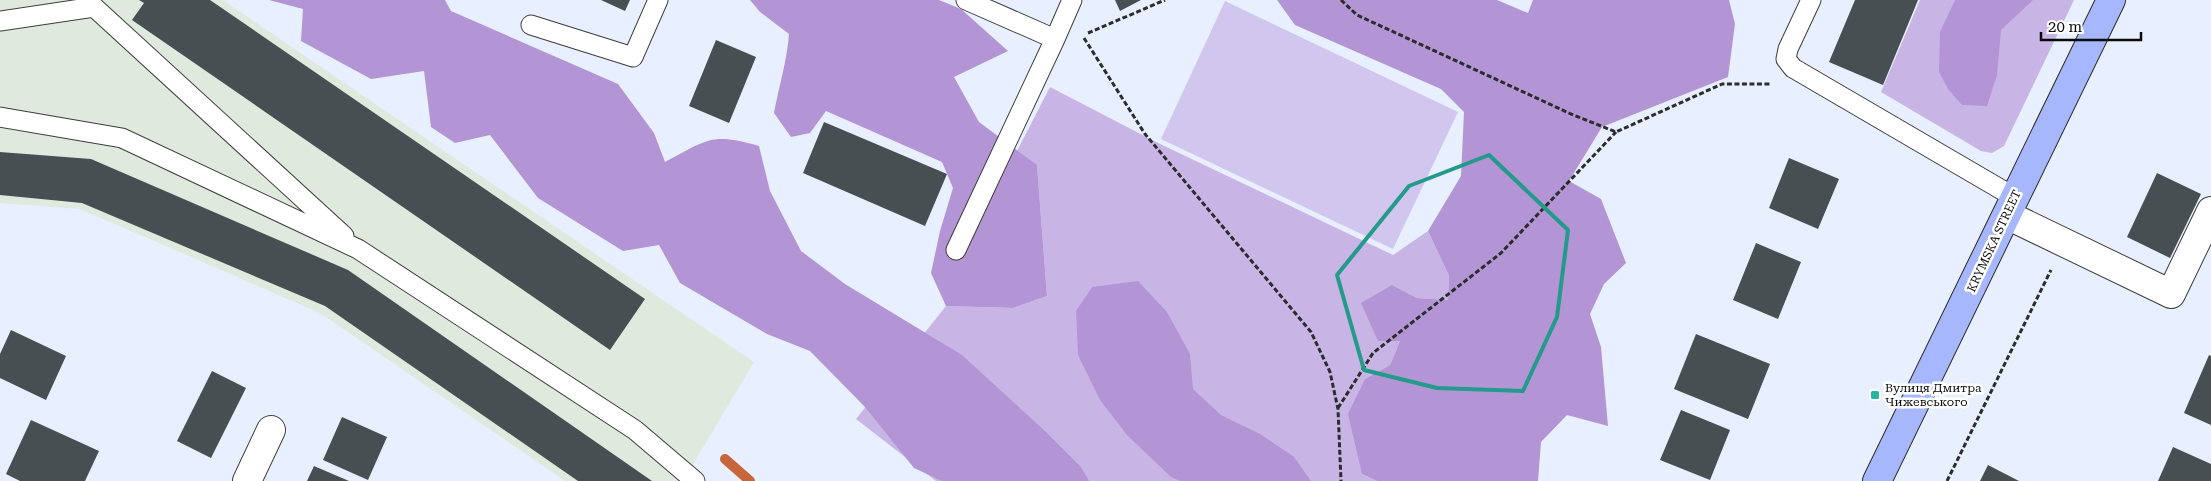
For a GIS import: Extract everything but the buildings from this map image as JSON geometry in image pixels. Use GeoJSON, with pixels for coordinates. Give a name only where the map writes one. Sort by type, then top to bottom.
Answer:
{"type":"FeatureCollection","features":[{"type":"Feature","properties":{"kind":"street","name":"KRYMSKA STREET"},"geometry":{"type":"LineString","coordinates":[[1877,481],[2111,0]]}},
{"type":"Feature","properties":{"kind":"street"},"geometry":{"type":"LineString","coordinates":[[2010,206],[2171,294],[2211,210]]}},
{"type":"Feature","properties":{"kind":"street"},"geometry":{"type":"LineString","coordinates":[[247,481],[271,430]]}},
{"type":"Feature","properties":{"kind":"lane"},"geometry":{"type":"LineString","coordinates":[[531,25],[632,57],[658,0]]}},
{"type":"Feature","properties":{"kind":"lane"},"geometry":{"type":"LineString","coordinates":[[966,0],[1055,39]]}},
{"type":"Feature","properties":{"kind":"lane"},"geometry":{"type":"LineString","coordinates":[[956,250],[1072,0]]}},
{"type":"Feature","properties":{"kind":"lane"},"geometry":{"type":"LineString","coordinates":[[1811,0],[1788,48],[1786,59],[1793,68],[1811,77],[2010,206]]}},
{"type":"Feature","properties":{"kind":"lane"},"geometry":{"type":"LineString","coordinates":[[0,21],[94,7],[358,249]]}},
{"type":"Feature","properties":{"kind":"lane"},"geometry":{"type":"LineString","coordinates":[[0,117],[122,138],[358,249],[635,430],[695,481]]}},
{"type":"Feature","properties":{"kind":"path"},"geometry":{"type":"LineString","coordinates":[[1165,0],[1082,35],[1145,134],[1311,332],[1330,372],[1338,409],[1341,481]]}},
{"type":"Feature","properties":{"kind":"path"},"geometry":{"type":"LineString","coordinates":[[1341,0],[1357,14],[1571,114],[1616,132]]}},
{"type":"Feature","properties":{"kind":"path"},"geometry":{"type":"LineString","coordinates":[[1338,409],[1373,353],[1501,253],[1616,132],[1722,84],[1782,84],[1811,77]]}},
{"type":"Feature","properties":{"kind":"path"},"geometry":{"type":"LineString","coordinates":[[1948,481],[2052,268],[2045,265]]}},
{"type":"Feature","properties":{"kind":"highlighted area"},"geometry":{"type":"Polygon","coordinates":[[[1489,155],[1568,230],[1557,317],[1523,391],[1437,388],[1364,370],[1337,275],[1409,186],[1489,155]]]}},
{"type":"Feature","properties":{"kind":"shaded area"},"geometry":{"type":"Polygon","coordinates":[[[0,0],[223,0],[754,362],[683,481],[565,481],[320,313],[80,209],[0,203],[0,0]]]}},
{"type":"Feature","properties":{"kind":"shaded area"},"geometry":{"type":"Polygon","coordinates":[[[269,0],[445,0],[451,11],[618,84],[654,133],[665,162],[710,140],[730,140],[759,146],[770,191],[801,251],[845,284],[962,355],[1046,432],[1081,467],[1089,481],[942,481],[914,468],[865,407],[810,351],[767,334],[680,283],[659,245],[623,251],[538,198],[490,135],[455,143],[431,127],[424,71],[371,79],[301,41],[303,9],[269,0]]]}},
{"type":"Feature","properties":{"kind":"shaded area"},"geometry":{"type":"Polygon","coordinates":[[[750,0],[939,0],[961,9],[1008,51],[954,77],[979,122],[1037,165],[1047,296],[1013,308],[946,306],[931,273],[940,231],[953,188],[942,162],[826,111],[810,133],[791,137],[774,113],[785,64],[789,34],[760,12],[750,0]]]}},
{"type":"Feature","properties":{"kind":"shaded area"},"geometry":{"type":"Polygon","coordinates":[[[1277,0],[1497,0],[1528,13],[1533,0],[1729,0],[1735,24],[1728,77],[1602,127],[1569,181],[1601,199],[1626,263],[1604,284],[1590,314],[1601,347],[1608,426],[1567,415],[1541,442],[1538,481],[1377,481],[1362,474],[1348,414],[1365,379],[1390,365],[1400,341],[1378,341],[1361,303],[1392,285],[1417,298],[1448,300],[1449,276],[1428,231],[1461,176],[1464,112],[1441,89],[1295,25],[1277,0]]]}},
{"type":"Feature","properties":{"kind":"shaded area"},"geometry":{"type":"Polygon","coordinates":[[[1920,0],[2074,0],[2004,146],[1992,153],[1981,151],[1881,92],[1920,0]]]}},
{"type":"Feature","properties":{"kind":"shaded area"},"geometry":{"type":"Polygon","coordinates":[[[1955,0],[2033,0],[2001,30],[1997,75],[1987,106],[1962,105],[1948,89],[1939,72],[1940,32],[1955,0]]]}},
{"type":"Feature","properties":{"kind":"shaded area"},"geometry":{"type":"Polygon","coordinates":[[[1225,1],[1458,112],[1393,249],[1161,139],[1225,1]]]}},
{"type":"Feature","properties":{"kind":"shaded area"},"geometry":{"type":"Polygon","coordinates":[[[1050,87],[1156,142],[1393,255],[1428,231],[1449,276],[1448,300],[1417,298],[1392,285],[1400,341],[1390,365],[1365,379],[1362,474],[1377,481],[936,481],[856,419],[946,306],[1013,308],[1047,296],[1037,166],[1017,151],[1050,87]]]}},
{"type":"Feature","properties":{"kind":"shaded area"},"geometry":{"type":"Polygon","coordinates":[[[1138,281],[1167,312],[1190,354],[1193,389],[1221,415],[1260,434],[1294,457],[1311,481],[1180,481],[1171,477],[1127,435],[1100,400],[1078,355],[1076,311],[1092,287],[1138,281]]]}},
{"type":"Feature","properties":{"kind":"waterway"},"geometry":{"type":"LineString","coordinates":[[725,459],[750,481]]}},
{"type":"Feature","properties":{"kind":"place","name":"Вулиця Дмитра Чижевського"},"geometry":{"type":"Point","coordinates":[1875,395]}}]}
